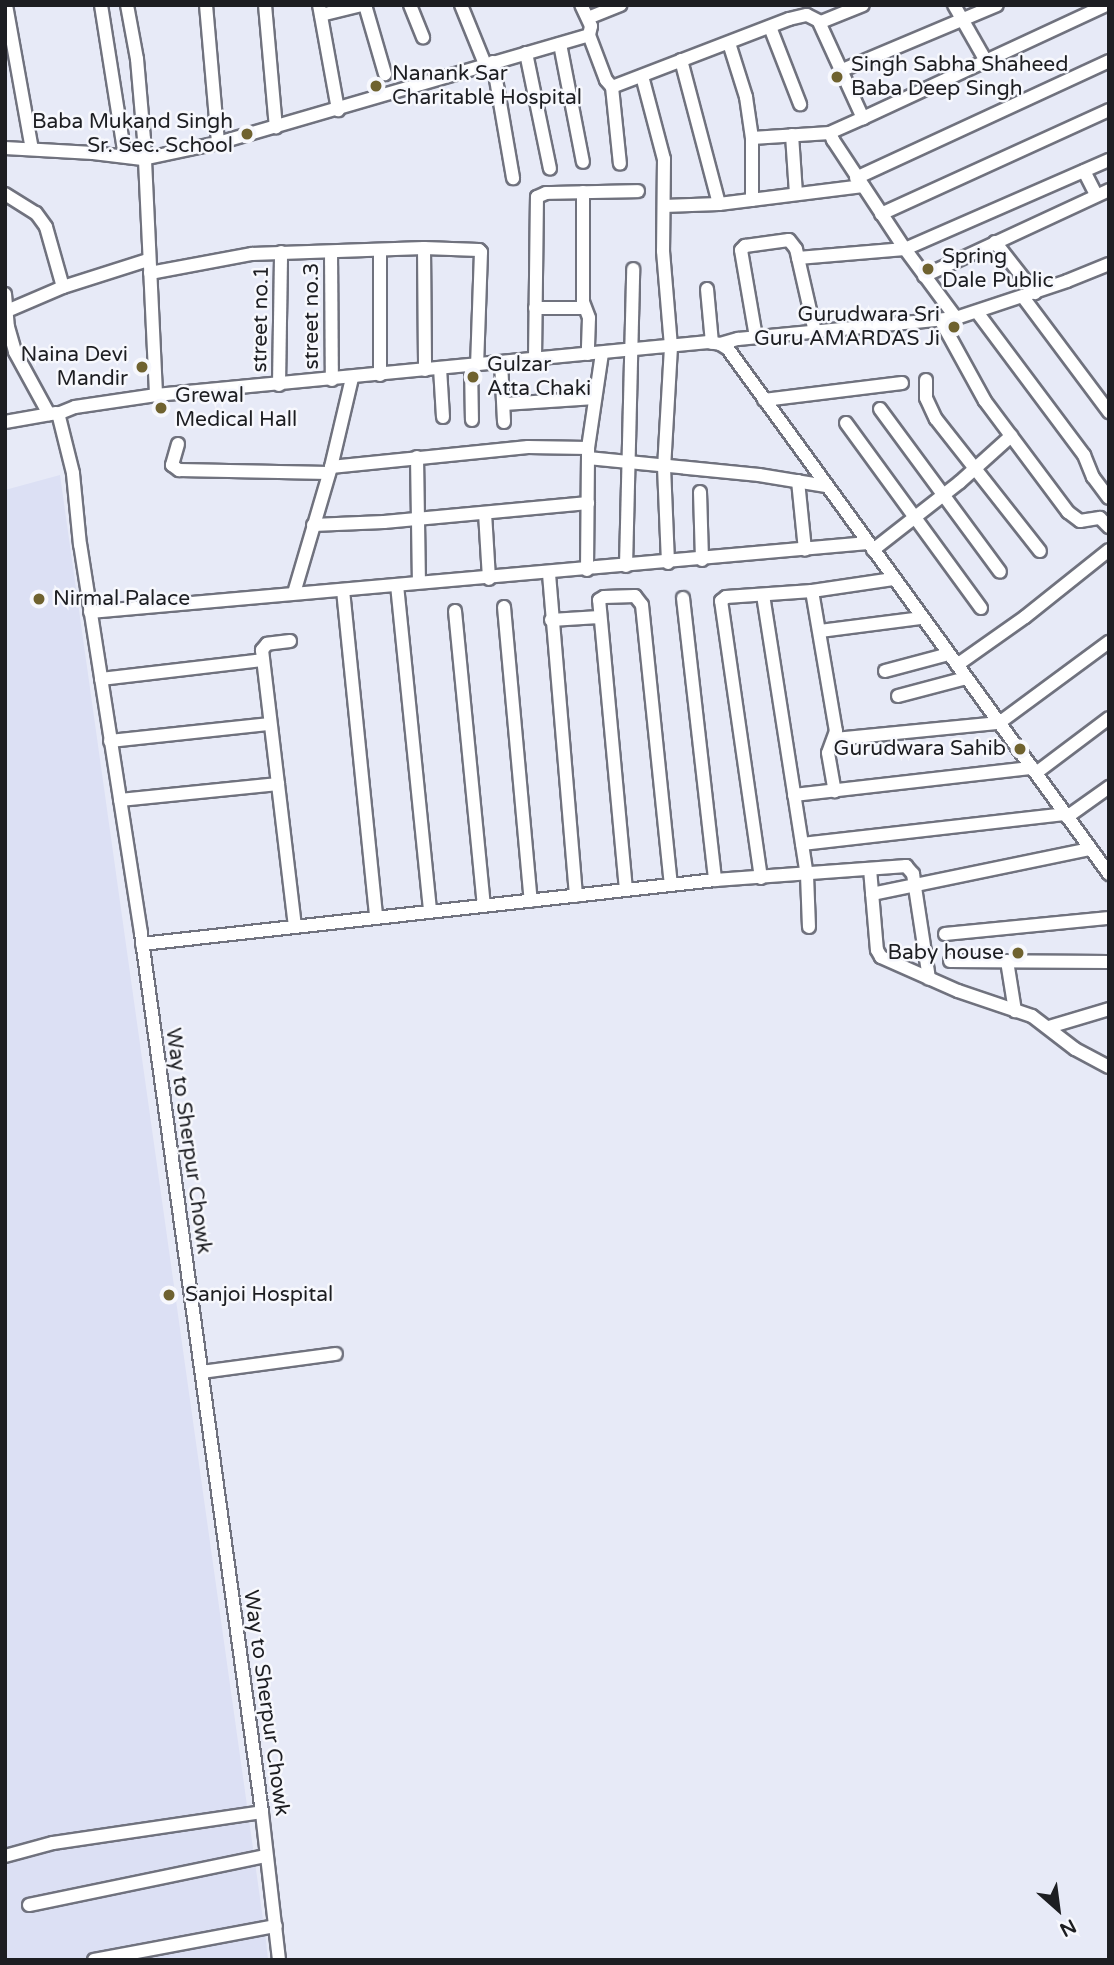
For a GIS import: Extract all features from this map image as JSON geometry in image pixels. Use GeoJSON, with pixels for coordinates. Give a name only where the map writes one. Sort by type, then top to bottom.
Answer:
{"type":"FeatureCollection","features":[{"type":"Feature","properties":{"kind":"street"},"geometry":{"type":"LineString","coordinates":[[6,5],[32,149]]}},
{"type":"Feature","properties":{"kind":"street"},"geometry":{"type":"LineString","coordinates":[[100,5],[125,156]]}},
{"type":"Feature","properties":{"kind":"street"},"geometry":{"type":"LineString","coordinates":[[127,5],[137,59],[156,395]]}},
{"type":"Feature","properties":{"kind":"street"},"geometry":{"type":"LineString","coordinates":[[206,5],[218,143]]}},
{"type":"Feature","properties":{"kind":"street"},"geometry":{"type":"LineString","coordinates":[[265,5],[276,128]]}},
{"type":"Feature","properties":{"kind":"street"},"geometry":{"type":"LineString","coordinates":[[338,110],[320,10],[363,5],[385,74]]}},
{"type":"Feature","properties":{"kind":"street"},"geometry":{"type":"LineString","coordinates":[[410,5],[423,37]]}},
{"type":"Feature","properties":{"kind":"street"},"geometry":{"type":"LineString","coordinates":[[460,5],[489,63],[513,178]]}},
{"type":"Feature","properties":{"kind":"street"},"geometry":{"type":"LineString","coordinates":[[5,148],[143,159],[218,143],[589,35],[592,29],[581,5]]}},
{"type":"Feature","properties":{"kind":"street"},"geometry":{"type":"LineString","coordinates":[[588,18],[621,5]]}},
{"type":"Feature","properties":{"kind":"street"},"geometry":{"type":"LineString","coordinates":[[612,87],[809,14],[863,5]]}},
{"type":"Feature","properties":{"kind":"street"},"geometry":{"type":"LineString","coordinates":[[954,5],[986,61]]}},
{"type":"Feature","properties":{"kind":"street"},"geometry":{"type":"LineString","coordinates":[[840,71],[997,5]]}},
{"type":"Feature","properties":{"kind":"street"},"geometry":{"type":"LineString","coordinates":[[752,138],[830,133],[1107,5]]}},
{"type":"Feature","properties":{"kind":"street"},"geometry":{"type":"LineString","coordinates":[[809,14],[863,118]]}},
{"type":"Feature","properties":{"kind":"street"},"geometry":{"type":"LineString","coordinates":[[770,27],[800,104]]}},
{"type":"Feature","properties":{"kind":"street"},"geometry":{"type":"LineString","coordinates":[[589,35],[606,80],[612,87],[620,163]]}},
{"type":"Feature","properties":{"kind":"street"},"geometry":{"type":"LineString","coordinates":[[729,43],[746,97],[752,138],[752,200]]}},
{"type":"Feature","properties":{"kind":"street"},"geometry":{"type":"LineString","coordinates":[[560,44],[583,162]]}},
{"type":"Feature","properties":{"kind":"street"},"geometry":{"type":"LineString","coordinates":[[526,53],[550,169]]}},
{"type":"Feature","properties":{"kind":"street"},"geometry":{"type":"LineString","coordinates":[[681,60],[719,204]]}},
{"type":"Feature","properties":{"kind":"street"},"geometry":{"type":"LineString","coordinates":[[664,206],[752,200],[860,182],[1109,61]]}},
{"type":"Feature","properties":{"kind":"street"},"geometry":{"type":"LineString","coordinates":[[642,76],[664,159],[663,251],[671,347],[664,467],[668,563]]}},
{"type":"Feature","properties":{"kind":"street"},"geometry":{"type":"LineString","coordinates":[[881,214],[1109,110]]}},
{"type":"Feature","properties":{"kind":"street"},"geometry":{"type":"LineString","coordinates":[[830,133],[839,153],[956,318]]}},
{"type":"Feature","properties":{"kind":"street"},"geometry":{"type":"LineString","coordinates":[[792,135],[796,194]]}},
{"type":"Feature","properties":{"kind":"street"},"geometry":{"type":"LineString","coordinates":[[798,258],[905,249],[1109,160]]}},
{"type":"Feature","properties":{"kind":"street"},"geometry":{"type":"LineString","coordinates":[[1084,171],[1096,195]]}},
{"type":"Feature","properties":{"kind":"street"},"geometry":{"type":"LineString","coordinates":[[924,276],[1109,190]]}},
{"type":"Feature","properties":{"kind":"street"},"geometry":{"type":"LineString","coordinates":[[535,359],[536,202],[546,193],[638,191]]}},
{"type":"Feature","properties":{"kind":"street"},"geometry":{"type":"LineString","coordinates":[[583,192],[584,308],[590,323],[588,354]]}},
{"type":"Feature","properties":{"kind":"street"},"geometry":{"type":"LineString","coordinates":[[5,194],[36,213],[46,227],[63,287]]}},
{"type":"Feature","properties":{"kind":"street"},"geometry":{"type":"LineString","coordinates":[[756,337],[741,250],[745,246],[789,240],[794,244],[798,258],[815,332]]}},
{"type":"Feature","properties":{"kind":"street"},"geometry":{"type":"LineString","coordinates":[[995,242],[1109,412]]}},
{"type":"Feature","properties":{"kind":"street"},"geometry":{"type":"LineString","coordinates":[[424,248],[425,370]]}},
{"type":"Feature","properties":{"kind":"street"},"geometry":{"type":"LineString","coordinates":[[7,311],[63,287],[149,267],[217,258],[281,252],[477,249],[481,252],[472,420]]}},
{"type":"Feature","properties":{"kind":"street"},"geometry":{"type":"LineString","coordinates":[[380,250],[380,375]]}},
{"type":"Feature","properties":{"kind":"street","name":"street no.1"},"geometry":{"type":"LineString","coordinates":[[279,385],[281,252]]}},
{"type":"Feature","properties":{"kind":"street","name":"street no.3"},"geometry":{"type":"LineString","coordinates":[[331,252],[332,380]]}},
{"type":"Feature","properties":{"kind":"street"},"geometry":{"type":"LineString","coordinates":[[5,422],[75,407],[156,395],[941,321],[1029,295],[1109,264]]}},
{"type":"Feature","properties":{"kind":"street"},"geometry":{"type":"LineString","coordinates":[[626,566],[633,269]]}},
{"type":"Feature","properties":{"kind":"street"},"geometry":{"type":"LineString","coordinates":[[707,289],[716,343]]}},
{"type":"Feature","properties":{"kind":"street"},"geometry":{"type":"LineString","coordinates":[[5,294],[7,327],[20,364],[55,413]]}},
{"type":"Feature","properties":{"kind":"street"},"geometry":{"type":"LineString","coordinates":[[535,308],[584,308]]}},
{"type":"Feature","properties":{"kind":"street"},"geometry":{"type":"LineString","coordinates":[[977,312],[1084,455],[1093,477],[1109,498]]}},
{"type":"Feature","properties":{"kind":"street"},"geometry":{"type":"LineString","coordinates":[[941,321],[985,401],[1075,519],[1084,521],[1097,517],[1109,527]]}},
{"type":"Feature","properties":{"kind":"street"},"geometry":{"type":"LineString","coordinates":[[716,343],[728,349],[1109,874]]}},
{"type":"Feature","properties":{"kind":"street"},"geometry":{"type":"LineString","coordinates":[[587,570],[588,453],[602,354]]}},
{"type":"Feature","properties":{"kind":"street"},"geometry":{"type":"LineString","coordinates":[[501,362],[504,422]]}},
{"type":"Feature","properties":{"kind":"street"},"geometry":{"type":"LineString","coordinates":[[440,368],[443,418]]}},
{"type":"Feature","properties":{"kind":"street"},"geometry":{"type":"LineString","coordinates":[[294,593],[330,470],[352,378]]}},
{"type":"Feature","properties":{"kind":"street"},"geometry":{"type":"LineString","coordinates":[[926,380],[926,398],[932,413],[1040,551]]}},
{"type":"Feature","properties":{"kind":"street"},"geometry":{"type":"LineString","coordinates":[[764,400],[902,383]]}},
{"type":"Feature","properties":{"kind":"street"},"geometry":{"type":"LineString","coordinates":[[504,404],[595,398]]}},
{"type":"Feature","properties":{"kind":"street"},"geometry":{"type":"LineString","coordinates":[[880,409],[1000,572]]}},
{"type":"Feature","properties":{"kind":"street","name":"Way to Sherpur Chowk"},"geometry":{"type":"LineString","coordinates":[[55,413],[72,473],[90,612],[142,944],[262,1812],[279,1960]]}},
{"type":"Feature","properties":{"kind":"street"},"geometry":{"type":"LineString","coordinates":[[846,423],[981,608]]}},
{"type":"Feature","properties":{"kind":"street"},"geometry":{"type":"LineString","coordinates":[[90,612],[419,582],[489,579],[805,550],[870,547],[914,519],[1011,436]]}},
{"type":"Feature","properties":{"kind":"street"},"geometry":{"type":"LineString","coordinates":[[178,444],[172,465],[179,470],[330,470],[417,457],[528,447],[588,453],[664,467],[827,486]]}},
{"type":"Feature","properties":{"kind":"street"},"geometry":{"type":"LineString","coordinates":[[417,457],[419,582]]}},
{"type":"Feature","properties":{"kind":"street"},"geometry":{"type":"LineString","coordinates":[[799,481],[805,550]]}},
{"type":"Feature","properties":{"kind":"street"},"geometry":{"type":"LineString","coordinates":[[700,492],[702,560]]}},
{"type":"Feature","properties":{"kind":"street"},"geometry":{"type":"LineString","coordinates":[[313,525],[588,503]]}},
{"type":"Feature","properties":{"kind":"street"},"geometry":{"type":"LineString","coordinates":[[485,513],[489,579]]}},
{"type":"Feature","properties":{"kind":"street"},"geometry":{"type":"LineString","coordinates":[[885,671],[953,660],[1025,617],[1109,550]]}},
{"type":"Feature","properties":{"kind":"street"},"geometry":{"type":"LineString","coordinates":[[548,574],[576,896]]}},
{"type":"Feature","properties":{"kind":"street"},"geometry":{"type":"LineString","coordinates":[[761,878],[720,601],[724,598],[813,591],[893,579]]}},
{"type":"Feature","properties":{"kind":"street"},"geometry":{"type":"LineString","coordinates":[[397,585],[430,911]]}},
{"type":"Feature","properties":{"kind":"street"},"geometry":{"type":"LineString","coordinates":[[343,590],[376,917]]}},
{"type":"Feature","properties":{"kind":"street"},"geometry":{"type":"LineString","coordinates":[[813,591],[835,739],[828,753],[835,791]]}},
{"type":"Feature","properties":{"kind":"street"},"geometry":{"type":"LineString","coordinates":[[762,595],[807,875],[809,927]]}},
{"type":"Feature","properties":{"kind":"street"},"geometry":{"type":"LineString","coordinates":[[626,890],[600,617],[601,597],[635,596],[640,601],[671,885]]}},
{"type":"Feature","properties":{"kind":"street"},"geometry":{"type":"LineString","coordinates":[[683,598],[715,880]]}},
{"type":"Feature","properties":{"kind":"street"},"geometry":{"type":"LineString","coordinates":[[504,607],[531,901]]}},
{"type":"Feature","properties":{"kind":"street"},"geometry":{"type":"LineString","coordinates":[[454,611],[484,906]]}},
{"type":"Feature","properties":{"kind":"street"},"geometry":{"type":"LineString","coordinates":[[551,620],[600,617]]}},
{"type":"Feature","properties":{"kind":"street"},"geometry":{"type":"LineString","coordinates":[[820,631],[922,618]]}},
{"type":"Feature","properties":{"kind":"street"},"geometry":{"type":"LineString","coordinates":[[290,641],[264,646],[262,660],[295,926]]}},
{"type":"Feature","properties":{"kind":"street"},"geometry":{"type":"LineString","coordinates":[[835,739],[999,723],[1109,642]]}},
{"type":"Feature","properties":{"kind":"street"},"geometry":{"type":"LineString","coordinates":[[101,680],[262,660]]}},
{"type":"Feature","properties":{"kind":"street"},"geometry":{"type":"LineString","coordinates":[[898,696],[966,678]]}},
{"type":"Feature","properties":{"kind":"street"},"geometry":{"type":"LineString","coordinates":[[794,795],[1034,771],[1109,718]]}},
{"type":"Feature","properties":{"kind":"street"},"geometry":{"type":"LineString","coordinates":[[110,741],[270,724]]}},
{"type":"Feature","properties":{"kind":"street"},"geometry":{"type":"LineString","coordinates":[[120,800],[278,784]]}},
{"type":"Feature","properties":{"kind":"street"},"geometry":{"type":"LineString","coordinates":[[802,844],[1066,816],[1109,787]]}},
{"type":"Feature","properties":{"kind":"street"},"geometry":{"type":"LineString","coordinates":[[872,894],[1090,849]]}},
{"type":"Feature","properties":{"kind":"street"},"geometry":{"type":"LineString","coordinates":[[142,944],[715,880],[909,867],[929,979]]}},
{"type":"Feature","properties":{"kind":"street"},"geometry":{"type":"LineString","coordinates":[[870,869],[877,950],[881,957],[1049,1027],[1075,1049],[1109,1067]]}},
{"type":"Feature","properties":{"kind":"street"},"geometry":{"type":"LineString","coordinates":[[945,934],[1109,918]]}},
{"type":"Feature","properties":{"kind":"street"},"geometry":{"type":"LineString","coordinates":[[950,961],[1109,961]]}},
{"type":"Feature","properties":{"kind":"street"},"geometry":{"type":"LineString","coordinates":[[1007,961],[1015,1011]]}},
{"type":"Feature","properties":{"kind":"street"},"geometry":{"type":"LineString","coordinates":[[1049,1027],[1109,1009]]}},
{"type":"Feature","properties":{"kind":"street"},"geometry":{"type":"LineString","coordinates":[[202,1372],[336,1354]]}},
{"type":"Feature","properties":{"kind":"street"},"geometry":{"type":"LineString","coordinates":[[5,1856],[53,1843],[262,1812]]}},
{"type":"Feature","properties":{"kind":"street"},"geometry":{"type":"LineString","coordinates":[[29,1905],[267,1856]]}},
{"type":"Feature","properties":{"kind":"street"},"geometry":{"type":"LineString","coordinates":[[94,1960],[276,1926]]}},
{"type":"Feature","properties":{"kind":"shaded area"},"geometry":{"type":"Polygon","coordinates":[[[60,475],[268,1960],[5,1960],[5,490],[60,475]]]}},
{"type":"Feature","properties":{"kind":"place","name":"Singh Sabha Shaheed Baba Deep Singh"},"geometry":{"type":"Point","coordinates":[837,77]}},
{"type":"Feature","properties":{"kind":"place","name":"Nanank Sar Charitable Hospital"},"geometry":{"type":"Point","coordinates":[376,86]}},
{"type":"Feature","properties":{"kind":"place","name":"Baba Mukand Singh Sr. Sec. School"},"geometry":{"type":"Point","coordinates":[247,134]}},
{"type":"Feature","properties":{"kind":"place","name":"Spring Dale Public"},"geometry":{"type":"Point","coordinates":[928,269]}},
{"type":"Feature","properties":{"kind":"place","name":"Gurudwara Sri Guru AMARDAS Ji"},"geometry":{"type":"Point","coordinates":[954,327]}},
{"type":"Feature","properties":{"kind":"place","name":"Naina Devi Mandir"},"geometry":{"type":"Point","coordinates":[142,367]}},
{"type":"Feature","properties":{"kind":"place","name":"Gulzar Atta Chaki"},"geometry":{"type":"Point","coordinates":[473,377]}},
{"type":"Feature","properties":{"kind":"place","name":"Grewal Medical Hall"},"geometry":{"type":"Point","coordinates":[161,408]}},
{"type":"Feature","properties":{"kind":"place","name":"Nirmal Palace"},"geometry":{"type":"Point","coordinates":[39,599]}},
{"type":"Feature","properties":{"kind":"place","name":"Gurudwara Sahib"},"geometry":{"type":"Point","coordinates":[1020,749]}},
{"type":"Feature","properties":{"kind":"place","name":"Baby house"},"geometry":{"type":"Point","coordinates":[1018,953]}},
{"type":"Feature","properties":{"kind":"place","name":"Sanjoi Hospital"},"geometry":{"type":"Point","coordinates":[169,1295]}}]}
